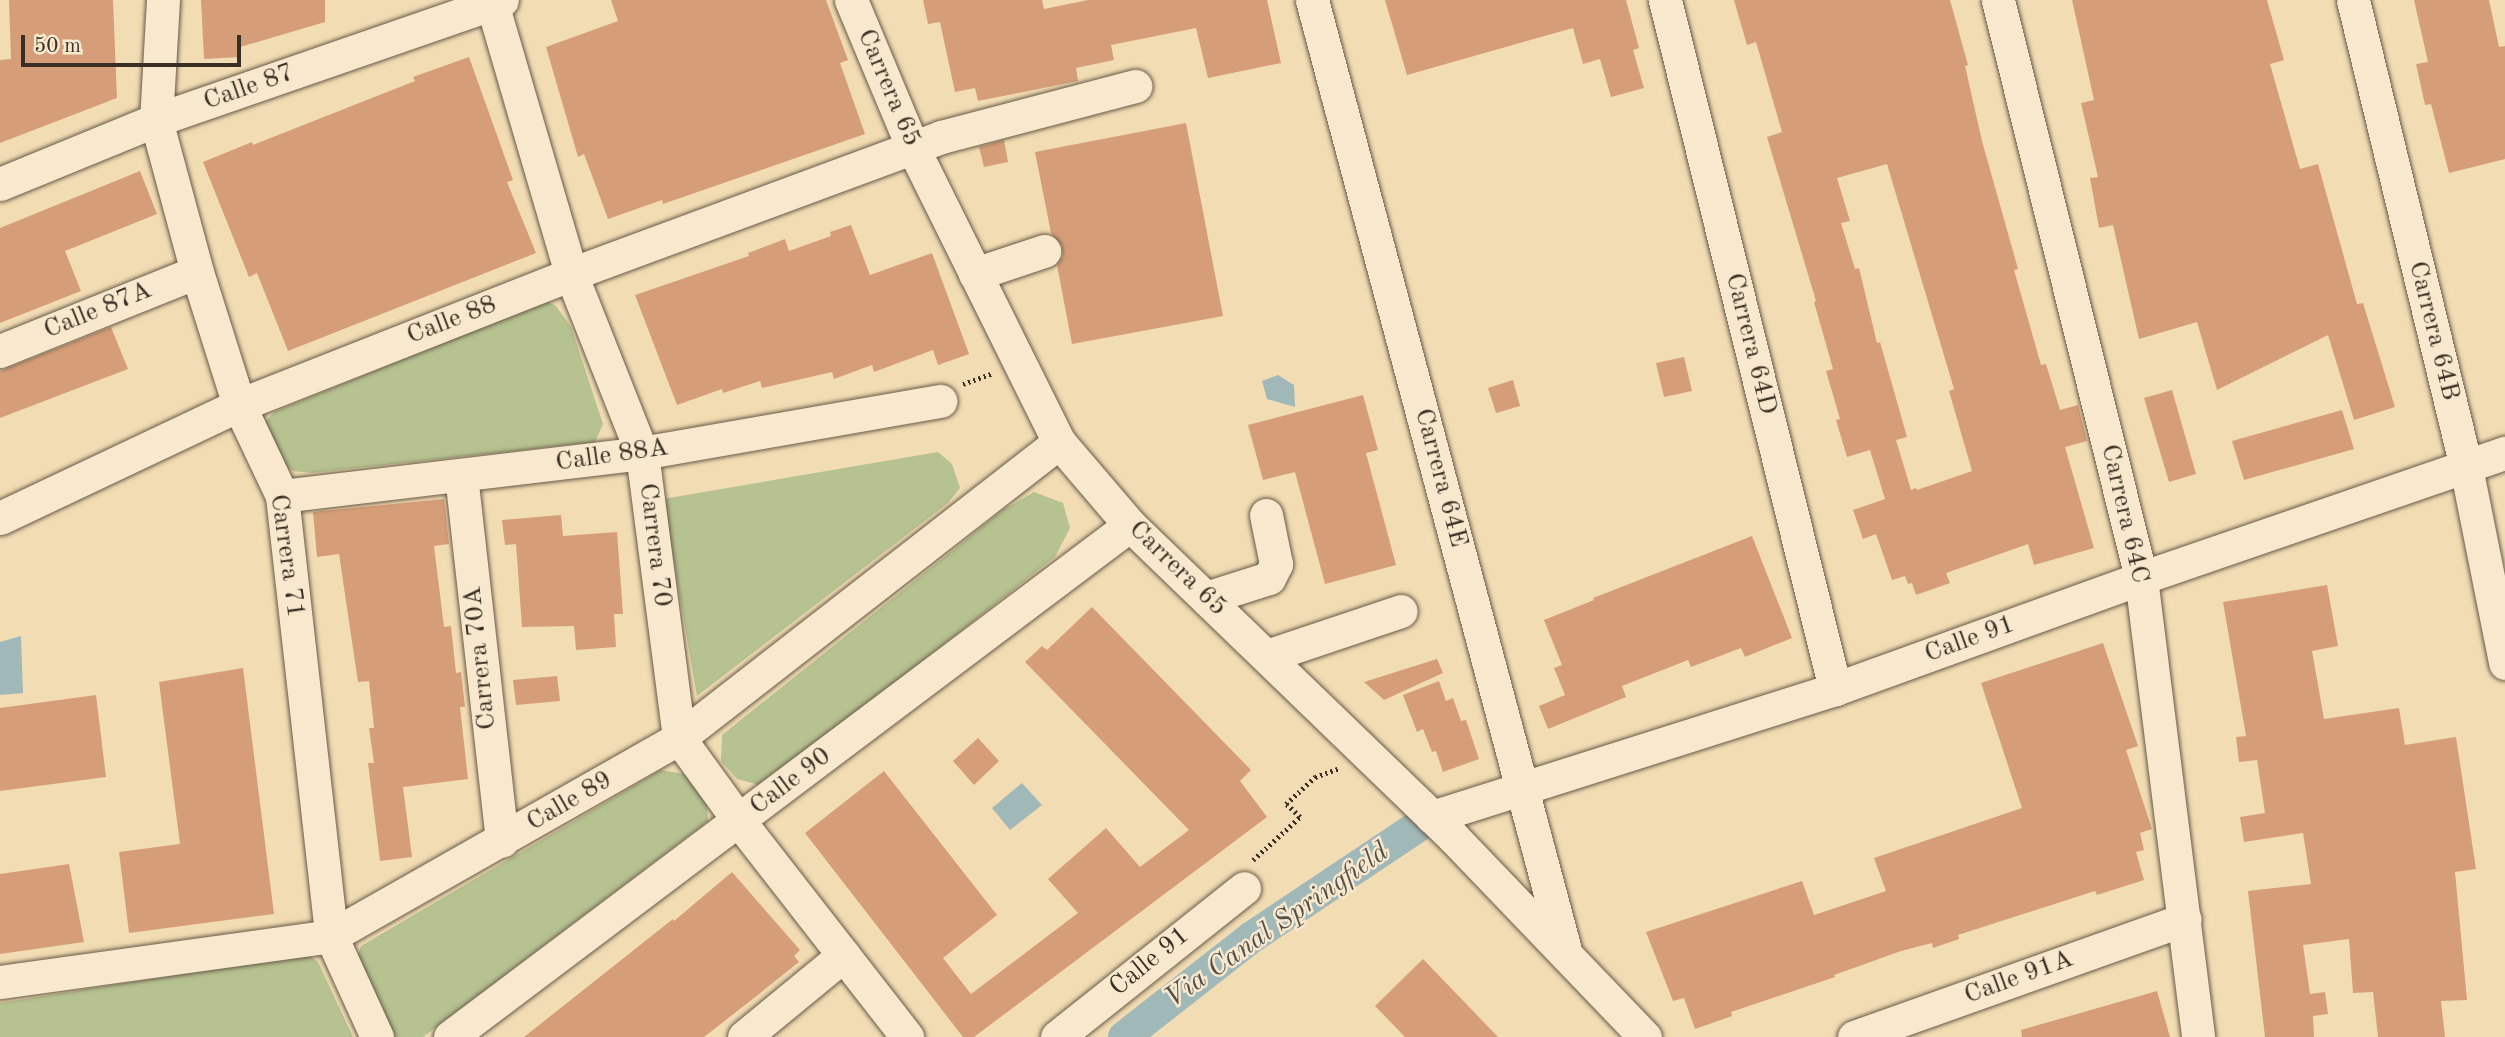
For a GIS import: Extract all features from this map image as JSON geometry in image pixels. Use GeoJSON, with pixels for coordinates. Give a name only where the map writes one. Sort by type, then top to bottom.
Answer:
{"type":"FeatureCollection","features":[{"type":"Feature","properties":{"kind":"street","name":"Carrera 71"},"geometry":{"type":"LineString","coordinates":[[163,0],[156,120],[197,272],[239,405],[282,496],[331,936],[377,1037]]}},
{"type":"Feature","properties":{"kind":"street","name":"Carrera 65"},"geometry":{"type":"LineString","coordinates":[[851,0],[913,148],[1059,442],[1130,525],[1372,757],[1645,1037]]}},
{"type":"Feature","properties":{"kind":"street","name":"Carrera 64E"},"geometry":{"type":"LineString","coordinates":[[1312,0],[1567,956]]}},
{"type":"Feature","properties":{"kind":"street","name":"Carrera 64D"},"geometry":{"type":"LineString","coordinates":[[1665,0],[1835,689]]}},
{"type":"Feature","properties":{"kind":"street","name":"Carrera 64C"},"geometry":{"type":"LineString","coordinates":[[1998,0],[2141,578],[2198,1037]]}},
{"type":"Feature","properties":{"kind":"street","name":"Carrera 64B"},"geometry":{"type":"LineString","coordinates":[[2353,0],[2466,467],[2505,663]]}},
{"type":"Feature","properties":{"kind":"street","name":"Calle 87"},"geometry":{"type":"LineString","coordinates":[[0,184],[156,120],[494,1]]}},
{"type":"Feature","properties":{"kind":"street","name":"Carrera 70"},"geometry":{"type":"LineString","coordinates":[[494,1],[571,274],[642,453],[680,738],[739,821],[907,1037]]}},
{"type":"Feature","properties":{"kind":"street","name":"Calle 88"},"geometry":{"type":"LineString","coordinates":[[0,518],[239,405],[571,274],[941,137],[1135,86]]}},
{"type":"Feature","properties":{"kind":"street"},"geometry":{"type":"LineString","coordinates":[[975,274],[1044,251]]}},
{"type":"Feature","properties":{"kind":"street","name":"Calle 87A"},"geometry":{"type":"LineString","coordinates":[[0,351],[197,272]]}},
{"type":"Feature","properties":{"kind":"street","name":"Calle 88A"},"geometry":{"type":"LineString","coordinates":[[282,496],[642,453],[940,401]]}},
{"type":"Feature","properties":{"kind":"street","name":"Calle 89"},"geometry":{"type":"LineString","coordinates":[[0,982],[331,936],[680,738],[1059,442]]}},
{"type":"Feature","properties":{"kind":"street","name":"Calle 91"},"geometry":{"type":"LineString","coordinates":[[1432,817],[1835,689],[2141,578],[2505,453]]}},
{"type":"Feature","properties":{"kind":"street","name":"Carrera 70A"},"geometry":{"type":"LineString","coordinates":[[461,475],[502,841]]}},
{"type":"Feature","properties":{"kind":"street"},"geometry":{"type":"LineString","coordinates":[[1206,598],[1269,578],[1276,564],[1265,515]]}},
{"type":"Feature","properties":{"kind":"street","name":"Calle 90"},"geometry":{"type":"LineString","coordinates":[[450,1037],[1130,525]]}},
{"type":"Feature","properties":{"kind":"street"},"geometry":{"type":"LineString","coordinates":[[1267,656],[1401,611]]}},
{"type":"Feature","properties":{"kind":"street","name":"Calle 91"},"geometry":{"type":"LineString","coordinates":[[1057,1037],[1244,888]]}},
{"type":"Feature","properties":{"kind":"street","name":"Calle 91A"},"geometry":{"type":"LineString","coordinates":[[1854,1037],[2185,919]]}},
{"type":"Feature","properties":{"kind":"street"},"geometry":{"type":"LineString","coordinates":[[744,1037],[844,955]]}},
{"type":"Feature","properties":{"kind":"path"},"geometry":{"type":"LineString","coordinates":[[940,401],[954,387],[1020,363]]}},
{"type":"Feature","properties":{"kind":"path"},"geometry":{"type":"LineString","coordinates":[[1244,888],[1253,860],[1300,817],[1286,804],[1315,776],[1372,757]]}},
{"type":"Feature","properties":{"kind":"green space"},"geometry":{"type":"Polygon","coordinates":[[[546,301],[556,306],[571,327],[603,424],[595,442],[312,473],[293,471],[278,460],[265,422],[274,412],[546,301]]]}},
{"type":"Feature","properties":{"kind":"green space"},"geometry":{"type":"Polygon","coordinates":[[[938,452],[952,464],[960,488],[948,503],[697,696],[663,499],[938,452]]]}},
{"type":"Feature","properties":{"kind":"green space"},"geometry":{"type":"Polygon","coordinates":[[[1034,492],[1063,503],[1070,528],[1055,557],[763,786],[737,779],[721,761],[722,735],[1003,510],[1034,492]]]}},
{"type":"Feature","properties":{"kind":"green space"},"geometry":{"type":"Polygon","coordinates":[[[661,770],[684,774],[707,802],[708,821],[423,1037],[389,1037],[356,961],[361,946],[661,770]]]}},
{"type":"Feature","properties":{"kind":"green space"},"geometry":{"type":"Polygon","coordinates":[[[307,954],[318,962],[353,1037],[0,1037],[0,1003],[307,954]]]}},
{"type":"Feature","properties":{"kind":"water"},"geometry":{"type":"Polygon","coordinates":[[[1278,375],[1294,385],[1295,407],[1267,399],[1262,381],[1278,375]]]}},
{"type":"Feature","properties":{"kind":"water"},"geometry":{"type":"Polygon","coordinates":[[[21,636],[23,693],[0,695],[0,642],[21,636]]]}},
{"type":"Feature","properties":{"kind":"water"},"geometry":{"type":"Polygon","coordinates":[[[1022,783],[1042,805],[1010,830],[992,808],[1022,783]]]}},
{"type":"Feature","properties":{"kind":"building"},"geometry":{"type":"Polygon","coordinates":[[[9,0],[113,0],[117,98],[0,143],[0,60],[11,59],[9,0]]]}},
{"type":"Feature","properties":{"kind":"building"},"geometry":{"type":"Polygon","coordinates":[[[201,0],[325,0],[325,22],[240,47],[241,57],[204,59],[201,0]]]}},
{"type":"Feature","properties":{"kind":"building"},"geometry":{"type":"Polygon","coordinates":[[[611,0],[826,0],[848,60],[840,63],[865,134],[663,204],[662,200],[608,219],[584,154],[578,157],[546,47],[618,21],[611,0]]]}},
{"type":"Feature","properties":{"kind":"building"},"geometry":{"type":"Polygon","coordinates":[[[923,0],[1042,0],[1044,9],[1088,0],[1267,0],[1281,63],[1208,78],[1196,28],[1111,45],[1114,60],[1076,68],[1078,81],[978,101],[975,88],[955,92],[940,22],[928,24],[923,0]]]}},
{"type":"Feature","properties":{"kind":"building"},"geometry":{"type":"Polygon","coordinates":[[[1385,0],[1626,0],[1639,48],[1633,50],[1644,88],[1611,97],[1600,59],[1583,64],[1573,28],[1407,75],[1385,0]]]}},
{"type":"Feature","properties":{"kind":"building"},"geometry":{"type":"Polygon","coordinates":[[[1734,0],[1950,0],[1968,65],[1965,66],[1982,141],[2018,269],[2014,270],[2041,365],[2046,364],[2060,410],[2078,405],[2087,441],[2065,447],[2094,548],[2034,565],[2028,544],[1946,573],[1950,583],[1916,595],[1912,583],[1908,584],[1905,576],[1892,580],[1876,534],[1863,539],[1853,510],[1885,499],[1870,450],[1847,457],[1836,420],[1840,419],[1826,371],[1833,369],[1814,302],[1816,301],[1767,137],[1782,132],[1756,42],[1747,45],[1734,0]],[[1887,164],[1837,178],[1850,221],[1841,223],[1855,269],[1859,268],[1877,343],[1880,342],[1907,437],[1896,440],[1911,490],[1972,471],[1949,391],[1954,389],[1887,164]]]}},
{"type":"Feature","properties":{"kind":"building"},"geometry":{"type":"Polygon","coordinates":[[[2072,0],[2267,0],[2284,60],[2270,64],[2300,169],[2318,164],[2357,304],[2363,303],[2395,407],[2354,420],[2328,335],[2217,390],[2197,322],[2139,339],[2113,225],[2099,228],[2090,178],[2098,177],[2081,103],[2094,100],[2072,0]]]}},
{"type":"Feature","properties":{"kind":"building"},"geometry":{"type":"Polygon","coordinates":[[[2414,0],[2489,0],[2499,47],[2505,46],[2505,159],[2449,173],[2431,104],[2425,105],[2416,64],[2428,62],[2414,0]]]}},
{"type":"Feature","properties":{"kind":"building"},"geometry":{"type":"Polygon","coordinates":[[[469,57],[513,180],[507,182],[536,253],[288,351],[257,273],[249,277],[203,162],[252,142],[253,145],[415,81],[413,77],[469,57]]]}},
{"type":"Feature","properties":{"kind":"building"},"geometry":{"type":"Polygon","coordinates":[[[1186,123],[1223,316],[1072,344],[1057,265],[1063,256],[1062,246],[1051,233],[1035,152],[1186,123]]]}},
{"type":"Feature","properties":{"kind":"building"},"geometry":{"type":"Polygon","coordinates":[[[1004,140],[1008,162],[984,167],[979,147],[1004,140]]]}},
{"type":"Feature","properties":{"kind":"building"},"geometry":{"type":"Polygon","coordinates":[[[140,171],[157,214],[65,251],[81,291],[0,323],[0,228],[140,171]]]}},
{"type":"Feature","properties":{"kind":"building"},"geometry":{"type":"Polygon","coordinates":[[[851,225],[870,275],[932,253],[969,354],[938,365],[933,350],[874,372],[872,365],[834,379],[832,372],[762,388],[760,381],[723,393],[722,389],[677,405],[635,295],[749,256],[748,253],[785,239],[789,251],[831,236],[830,232],[851,225]]]}},
{"type":"Feature","properties":{"kind":"building"},"geometry":{"type":"Polygon","coordinates":[[[111,327],[128,369],[0,418],[0,371],[111,327]]]}},
{"type":"Feature","properties":{"kind":"building"},"geometry":{"type":"Polygon","coordinates":[[[1684,357],[1692,391],[1664,397],[1656,363],[1684,357]]]}},
{"type":"Feature","properties":{"kind":"building"},"geometry":{"type":"Polygon","coordinates":[[[1513,380],[1520,406],[1496,413],[1488,388],[1513,380]]]}},
{"type":"Feature","properties":{"kind":"building"},"geometry":{"type":"Polygon","coordinates":[[[2172,390],[2196,474],[2169,482],[2144,398],[2172,390]]]}},
{"type":"Feature","properties":{"kind":"building"},"geometry":{"type":"Polygon","coordinates":[[[1363,395],[1378,450],[1366,453],[1396,565],[1325,584],[1295,472],[1263,480],[1248,425],[1363,395]]]}},
{"type":"Feature","properties":{"kind":"building"},"geometry":{"type":"Polygon","coordinates":[[[2342,410],[2354,449],[2244,480],[2232,441],[2342,410]]]}},
{"type":"Feature","properties":{"kind":"building"},"geometry":{"type":"Polygon","coordinates":[[[444,499],[449,544],[434,546],[444,627],[451,626],[456,673],[461,672],[465,707],[460,707],[468,779],[403,787],[412,857],[380,861],[368,763],[374,763],[369,728],[374,728],[369,681],[358,682],[339,554],[317,557],[313,512],[444,499]]]}},
{"type":"Feature","properties":{"kind":"building"},"geometry":{"type":"Polygon","coordinates":[[[561,515],[563,536],[617,532],[623,614],[614,614],[616,647],[576,650],[574,626],[522,627],[516,544],[505,545],[502,520],[561,515]]]}},
{"type":"Feature","properties":{"kind":"building"},"geometry":{"type":"Polygon","coordinates":[[[1752,536],[1792,638],[1745,657],[1741,648],[1691,667],[1688,660],[1622,686],[1626,697],[1548,729],[1539,706],[1565,695],[1554,668],[1562,665],[1544,620],[1752,536]]]}},
{"type":"Feature","properties":{"kind":"building"},"geometry":{"type":"Polygon","coordinates":[[[2327,585],[2338,646],[2312,651],[2324,719],[2399,708],[2405,745],[2456,737],[2476,869],[2455,872],[2467,1000],[2441,1001],[2445,1037],[2378,1037],[2373,992],[2353,993],[2349,939],[2303,945],[2310,994],[2325,992],[2328,1014],[2313,1016],[2314,1037],[2265,1037],[2248,891],[2311,884],[2303,833],[2244,842],[2240,817],[2265,813],[2257,760],[2239,762],[2236,737],[2246,736],[2223,602],[2327,585]]]}},
{"type":"Feature","properties":{"kind":"building"},"geometry":{"type":"Polygon","coordinates":[[[1092,607],[1251,770],[1240,781],[1267,817],[974,1037],[963,1037],[805,833],[884,771],[997,915],[943,958],[971,994],[1078,913],[1048,879],[1106,828],[1140,867],[1189,830],[1025,662],[1042,646],[1047,650],[1092,607]]]}},
{"type":"Feature","properties":{"kind":"building"},"geometry":{"type":"Polygon","coordinates":[[[2103,643],[2138,746],[2126,750],[2152,829],[2140,833],[2144,850],[2136,852],[2144,880],[2097,895],[2095,891],[1958,935],[1959,939],[1933,948],[1932,943],[1901,951],[1834,975],[1835,977],[1731,1012],[1732,1016],[1695,1029],[1684,998],[1673,1001],[1646,932],[1802,881],[1814,915],[1886,891],[1874,858],[2022,808],[1981,683],[2103,643]]]}},
{"type":"Feature","properties":{"kind":"building"},"geometry":{"type":"Polygon","coordinates":[[[1437,659],[1443,673],[1384,700],[1364,682],[1437,659]]]}},
{"type":"Feature","properties":{"kind":"building"},"geometry":{"type":"Polygon","coordinates":[[[243,668],[274,914],[129,933],[119,852],[180,844],[159,682],[243,668]]]}},
{"type":"Feature","properties":{"kind":"building"},"geometry":{"type":"Polygon","coordinates":[[[557,676],[560,701],[516,705],[513,680],[557,676]]]}},
{"type":"Feature","properties":{"kind":"building"},"geometry":{"type":"Polygon","coordinates":[[[1439,681],[1446,701],[1453,698],[1461,721],[1466,720],[1479,759],[1443,772],[1436,751],[1432,752],[1423,729],[1417,732],[1403,695],[1439,681]]]}},
{"type":"Feature","properties":{"kind":"building"},"geometry":{"type":"Polygon","coordinates":[[[96,695],[106,777],[0,791],[0,708],[96,695]]]}},
{"type":"Feature","properties":{"kind":"building"},"geometry":{"type":"Polygon","coordinates":[[[978,738],[999,761],[974,785],[953,761],[978,738]]]}},
{"type":"Feature","properties":{"kind":"building"},"geometry":{"type":"Polygon","coordinates":[[[69,864],[84,942],[0,954],[0,874],[69,864]]]}},
{"type":"Feature","properties":{"kind":"building"},"geometry":{"type":"Polygon","coordinates":[[[732,872],[800,950],[794,956],[799,962],[754,998],[704,1037],[524,1037],[673,919],[674,921],[732,872]]]}},
{"type":"Feature","properties":{"kind":"building"},"geometry":{"type":"Polygon","coordinates":[[[1423,959],[1498,1037],[1405,1037],[1375,1006],[1423,959]]]}},
{"type":"Feature","properties":{"kind":"building"},"geometry":{"type":"Polygon","coordinates":[[[2157,991],[2170,1037],[2022,1037],[2021,1030],[2157,991]]]}},
{"type":"Feature","properties":{"kind":"waterway","name":"Via Canal Springfield"},"geometry":{"type":"LineString","coordinates":[[1124,1037],[1252,937],[1432,817]]}}]}
